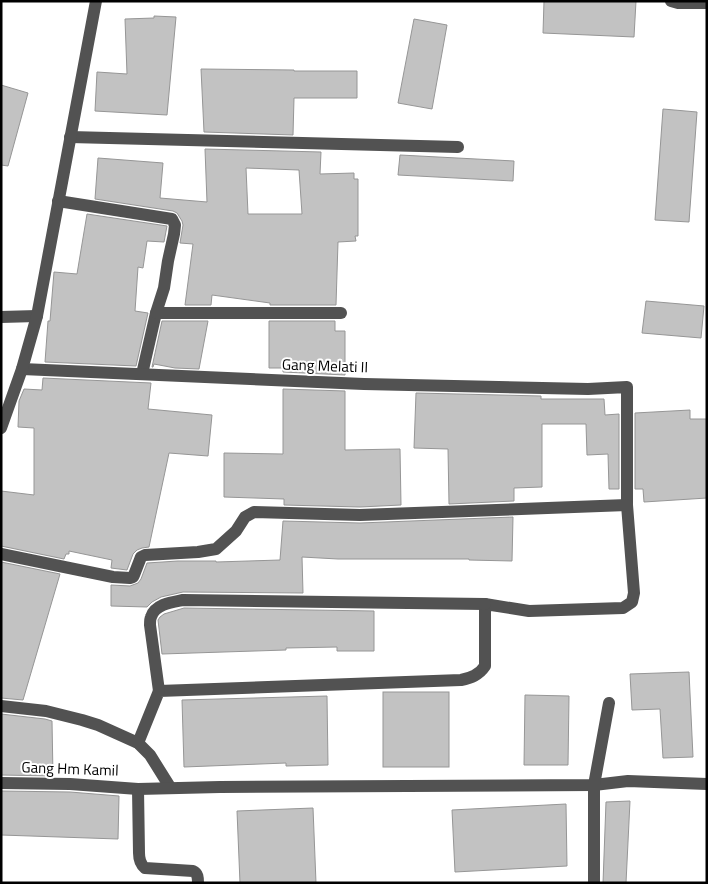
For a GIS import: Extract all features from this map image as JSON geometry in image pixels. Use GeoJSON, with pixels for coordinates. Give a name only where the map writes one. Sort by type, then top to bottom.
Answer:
{"type":"FeatureCollection","features":[{"type":"Feature","properties":{"kind":"street"},"geometry":{"type":"LineString","coordinates":[[1,428],[22,369],[37,316],[96,1]]}},
{"type":"Feature","properties":{"kind":"street"},"geometry":{"type":"LineString","coordinates":[[671,1],[678,3],[707,3]]}},
{"type":"Feature","properties":{"kind":"street"},"geometry":{"type":"LineString","coordinates":[[70,137],[458,147]]}},
{"type":"Feature","properties":{"kind":"street"},"geometry":{"type":"LineString","coordinates":[[58,201],[172,219],[175,225],[164,288],[156,313],[142,374]]}},
{"type":"Feature","properties":{"kind":"street"},"geometry":{"type":"LineString","coordinates":[[156,313],[341,313]]}},
{"type":"Feature","properties":{"kind":"street"},"geometry":{"type":"LineString","coordinates":[[1,317],[37,316]]}},
{"type":"Feature","properties":{"kind":"street","name":"Gang Melati II"},"geometry":{"type":"LineString","coordinates":[[22,369],[364,384],[588,389],[627,386],[627,505]]}},
{"type":"Feature","properties":{"kind":"street"},"geometry":{"type":"LineString","coordinates":[[1,554],[113,577],[130,578],[133,577],[141,557],[146,555],[216,549],[236,531],[245,517],[254,512],[360,515],[627,505],[634,593],[632,602],[623,608],[529,611],[485,604],[183,600],[166,603],[151,616],[150,625],[159,691],[138,743]]}},
{"type":"Feature","properties":{"kind":"street"},"geometry":{"type":"LineString","coordinates":[[159,691],[461,680],[471,678],[481,672],[485,666],[485,604]]}},
{"type":"Feature","properties":{"kind":"street"},"geometry":{"type":"LineString","coordinates":[[594,883],[594,785],[609,703]]}},
{"type":"Feature","properties":{"kind":"street"},"geometry":{"type":"LineString","coordinates":[[1,706],[46,711],[82,720],[138,743],[150,755],[170,787]]}},
{"type":"Feature","properties":{"kind":"street","name":"Gang Hm Kamil"},"geometry":{"type":"LineString","coordinates":[[1,783],[70,784],[138,789],[170,787],[594,785],[628,781],[707,784]]}},
{"type":"Feature","properties":{"kind":"street"},"geometry":{"type":"LineString","coordinates":[[138,789],[139,860],[142,865],[145,868],[193,871],[198,876],[198,883]]}},
{"type":"Feature","properties":{"kind":"building"},"geometry":{"type":"Polygon","coordinates":[[[544,1],[636,1],[634,37],[543,33],[544,1]]]}},
{"type":"Feature","properties":{"kind":"building"},"geometry":{"type":"Polygon","coordinates":[[[154,16],[176,17],[167,115],[95,111],[97,72],[127,74],[125,19],[154,18],[154,16]]]}},
{"type":"Feature","properties":{"kind":"building"},"geometry":{"type":"Polygon","coordinates":[[[414,19],[447,25],[432,109],[398,103],[414,19]]]}},
{"type":"Feature","properties":{"kind":"building"},"geometry":{"type":"Polygon","coordinates":[[[201,69],[357,71],[357,98],[294,98],[293,135],[204,132],[201,69]]]}},
{"type":"Feature","properties":{"kind":"building"},"geometry":{"type":"Polygon","coordinates":[[[1,85],[28,93],[8,166],[1,165],[1,85]]]}},
{"type":"Feature","properties":{"kind":"building"},"geometry":{"type":"Polygon","coordinates":[[[663,109],[697,112],[689,222],[655,220],[663,109]]]}},
{"type":"Feature","properties":{"kind":"building"},"geometry":{"type":"Polygon","coordinates":[[[205,149],[321,152],[320,174],[354,173],[354,179],[358,179],[358,236],[355,236],[356,241],[338,242],[336,305],[270,305],[270,303],[212,295],[211,305],[185,305],[193,244],[180,243],[182,221],[177,213],[173,211],[95,199],[98,158],[163,163],[160,198],[207,202],[205,149]],[[246,168],[248,214],[302,214],[299,170],[246,168]]]}},
{"type":"Feature","properties":{"kind":"building"},"geometry":{"type":"Polygon","coordinates":[[[400,155],[514,161],[513,181],[398,175],[400,155]]]}},
{"type":"Feature","properties":{"kind":"building"},"geometry":{"type":"Polygon","coordinates":[[[87,214],[167,226],[164,242],[147,241],[143,268],[138,267],[135,311],[148,313],[136,366],[45,362],[54,272],[77,274],[87,214]]]}},
{"type":"Feature","properties":{"kind":"building"},"geometry":{"type":"Polygon","coordinates":[[[646,301],[704,306],[701,338],[642,333],[646,301]]]}},
{"type":"Feature","properties":{"kind":"building"},"geometry":{"type":"Polygon","coordinates":[[[162,321],[208,321],[199,369],[175,368],[154,364],[152,367],[162,321]]]}},
{"type":"Feature","properties":{"kind":"building"},"geometry":{"type":"Polygon","coordinates":[[[269,321],[335,321],[335,331],[345,331],[345,375],[283,372],[283,368],[269,368],[269,321]]]}},
{"type":"Feature","properties":{"kind":"building"},"geometry":{"type":"Polygon","coordinates":[[[43,378],[151,383],[148,409],[212,415],[208,456],[169,453],[149,547],[137,550],[133,554],[127,570],[111,568],[112,560],[69,551],[69,554],[66,554],[64,559],[1,546],[1,491],[34,495],[34,428],[18,427],[19,401],[24,389],[42,390],[43,378]]]}},
{"type":"Feature","properties":{"kind":"building"},"geometry":{"type":"Polygon","coordinates":[[[283,389],[345,391],[345,450],[400,449],[401,505],[360,507],[284,505],[284,499],[224,497],[224,453],[283,454],[283,389]]]}},
{"type":"Feature","properties":{"kind":"building"},"geometry":{"type":"Polygon","coordinates":[[[416,393],[541,396],[541,399],[604,399],[605,415],[619,414],[619,489],[609,489],[608,454],[587,455],[586,424],[542,424],[542,487],[514,488],[514,501],[449,504],[448,449],[414,448],[416,393]]]}},
{"type":"Feature","properties":{"kind":"building"},"geometry":{"type":"Polygon","coordinates":[[[690,410],[690,419],[707,419],[707,498],[644,502],[643,489],[635,489],[635,413],[690,410]]]}},
{"type":"Feature","properties":{"kind":"building"},"geometry":{"type":"Polygon","coordinates":[[[513,517],[512,561],[302,557],[303,593],[183,592],[161,597],[147,607],[111,606],[111,585],[130,586],[138,583],[147,563],[280,560],[283,521],[360,523],[513,517]]]}},
{"type":"Feature","properties":{"kind":"building"},"geometry":{"type":"Polygon","coordinates":[[[1,562],[60,574],[23,700],[1,698],[1,562]]]}},
{"type":"Feature","properties":{"kind":"building"},"geometry":{"type":"Polygon","coordinates":[[[184,608],[374,611],[374,651],[337,651],[337,647],[162,654],[158,620],[164,614],[184,608]]]}},
{"type":"Feature","properties":{"kind":"building"},"geometry":{"type":"Polygon","coordinates":[[[689,672],[693,757],[663,758],[660,709],[632,710],[630,674],[689,672]]]}},
{"type":"Feature","properties":{"kind":"building"},"geometry":{"type":"Polygon","coordinates":[[[383,692],[449,692],[449,767],[383,767],[383,692]]]}},
{"type":"Feature","properties":{"kind":"building"},"geometry":{"type":"Polygon","coordinates":[[[525,695],[569,696],[568,765],[524,765],[525,695]]]}},
{"type":"Feature","properties":{"kind":"building"},"geometry":{"type":"Polygon","coordinates":[[[327,696],[328,765],[286,766],[286,763],[184,767],[182,700],[327,696]]]}},
{"type":"Feature","properties":{"kind":"building"},"geometry":{"type":"Polygon","coordinates":[[[1,714],[52,721],[53,776],[1,775],[1,714]]]}},
{"type":"Feature","properties":{"kind":"building"},"geometry":{"type":"Polygon","coordinates":[[[1,791],[70,792],[119,796],[118,839],[1,835],[1,791]]]}},
{"type":"Feature","properties":{"kind":"building"},"geometry":{"type":"Polygon","coordinates":[[[630,801],[626,883],[603,883],[606,802],[630,801]]]}},
{"type":"Feature","properties":{"kind":"building"},"geometry":{"type":"Polygon","coordinates":[[[566,804],[567,866],[455,872],[452,810],[566,804]]]}},
{"type":"Feature","properties":{"kind":"building"},"geometry":{"type":"Polygon","coordinates":[[[313,808],[316,883],[240,883],[237,811],[313,808]]]}}]}
